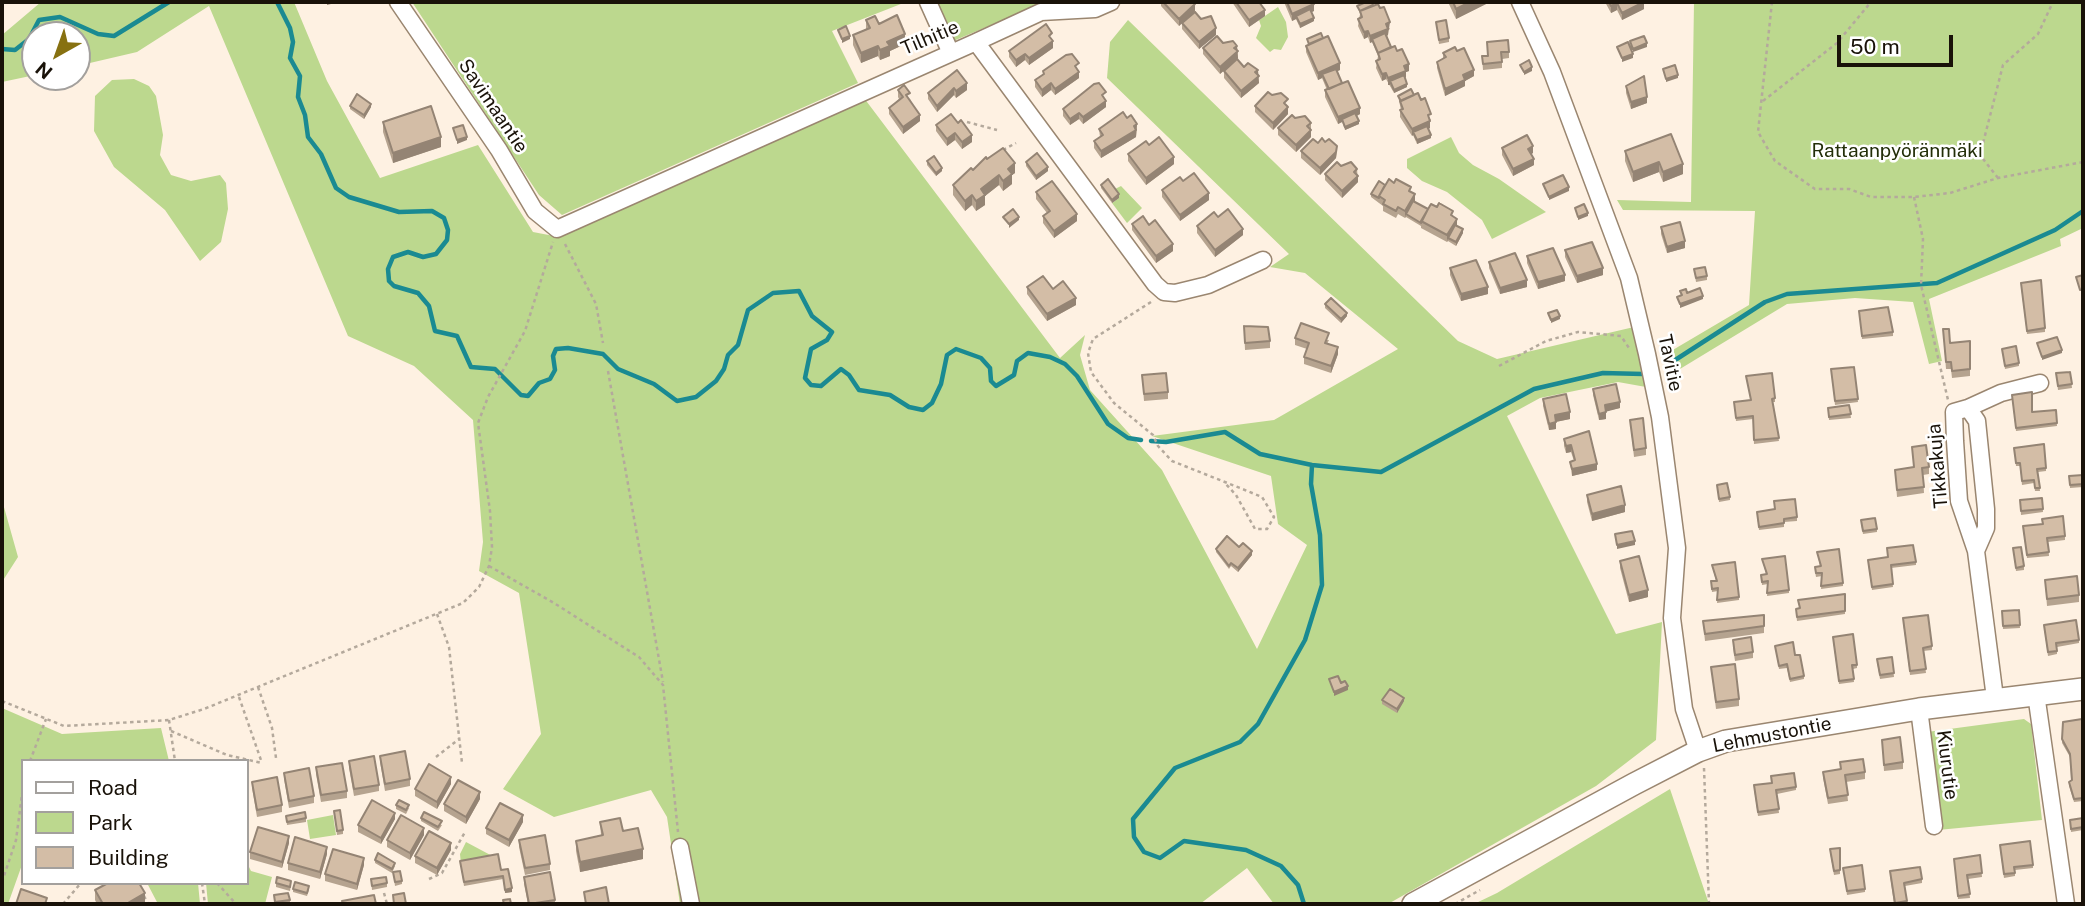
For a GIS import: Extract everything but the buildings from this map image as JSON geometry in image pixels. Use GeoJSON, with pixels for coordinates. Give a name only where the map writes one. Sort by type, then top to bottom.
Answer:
{"type":"FeatureCollection","features":[{"type":"Feature","properties":{"kind":"main road","name":"Lehmustontie"},"geometry":{"type":"LineString","coordinates":[[1413,904],[1699,760],[1726,741],[1919,709],[2083,689]]}},
{"type":"Feature","properties":{"kind":"street","name":"Savimaantie"},"geometry":{"type":"LineString","coordinates":[[398,2],[499,150],[535,211],[557,229]]}},
{"type":"Feature","properties":{"kind":"street"},"geometry":{"type":"LineString","coordinates":[[928,2],[950,51]]}},
{"type":"Feature","properties":{"kind":"street"},"geometry":{"type":"LineString","coordinates":[[976,42],[1041,12],[1095,9],[1111,2]]}},
{"type":"Feature","properties":{"kind":"street","name":"Tavitie"},"geometry":{"type":"LineString","coordinates":[[1520,2],[1552,72],[1629,278],[1644,341],[1660,417],[1677,548],[1672,618],[1684,709],[1699,760]]}},
{"type":"Feature","properties":{"kind":"street","name":"Tilhitie"},"geometry":{"type":"LineString","coordinates":[[557,229],[950,51],[976,42],[1154,284],[1164,292]]}},
{"type":"Feature","properties":{"kind":"street"},"geometry":{"type":"LineString","coordinates":[[1164,292],[1175,293],[1208,285],[1264,260]]}},
{"type":"Feature","properties":{"kind":"street"},"geometry":{"type":"LineString","coordinates":[[1961,410],[2001,393],[2040,383]]}},
{"type":"Feature","properties":{"kind":"street","name":"Tikkakuja"},"geometry":{"type":"LineString","coordinates":[[1961,410],[1977,421],[1986,528],[1976,551]]}},
{"type":"Feature","properties":{"kind":"street","name":"Tikkakuja"},"geometry":{"type":"LineString","coordinates":[[1961,410],[1959,501],[1976,551],[1996,698]]}},
{"type":"Feature","properties":{"kind":"street"},"geometry":{"type":"LineString","coordinates":[[2036,694],[2066,904]]}},
{"type":"Feature","properties":{"kind":"street","name":"Kiurutie"},"geometry":{"type":"LineString","coordinates":[[1919,709],[1934,826]]}},
{"type":"Feature","properties":{"kind":"street"},"geometry":{"type":"LineString","coordinates":[[680,847],[691,904]]}},
{"type":"Feature","properties":{"kind":"path"},"geometry":{"type":"LineString","coordinates":[[1772,2],[1758,132],[1775,161],[1815,189],[1849,190],[1871,197],[1914,197],[1950,192],[1998,178],[2083,162]]}},
{"type":"Feature","properties":{"kind":"path"},"geometry":{"type":"LineString","coordinates":[[1763,101],[1837,43],[1871,2]]}},
{"type":"Feature","properties":{"kind":"path"},"geometry":{"type":"LineString","coordinates":[[1998,178],[1980,155],[2003,65],[2038,34],[2053,2]]}},
{"type":"Feature","properties":{"kind":"path"},"geometry":{"type":"LineString","coordinates":[[967,122],[997,130]]}},
{"type":"Feature","properties":{"kind":"path"},"geometry":{"type":"LineString","coordinates":[[1001,151],[1016,143]]}},
{"type":"Feature","properties":{"kind":"path"},"geometry":{"type":"LineString","coordinates":[[1914,197],[1923,239],[1920,285],[1943,391],[1961,410]]}},
{"type":"Feature","properties":{"kind":"path"},"geometry":{"type":"LineString","coordinates":[[557,229],[596,304],[603,343]]}},
{"type":"Feature","properties":{"kind":"path"},"geometry":{"type":"LineString","coordinates":[[2,701],[64,726],[169,720],[238,695],[463,603],[480,587],[489,566],[492,547],[478,423],[488,397],[525,331],[557,229]]}},
{"type":"Feature","properties":{"kind":"path"},"geometry":{"type":"LineString","coordinates":[[1164,292],[1093,340],[1088,353],[1091,372],[1114,403],[1153,435],[1158,446],[1172,461],[1262,497],[1275,517],[1267,529],[1255,529],[1236,495],[1224,482]]}},
{"type":"Feature","properties":{"kind":"path"},"geometry":{"type":"LineString","coordinates":[[1499,366],[1546,341],[1578,332],[1621,336],[1633,354]]}},
{"type":"Feature","properties":{"kind":"path"},"geometry":{"type":"LineString","coordinates":[[608,371],[663,685],[680,847]]}},
{"type":"Feature","properties":{"kind":"path"},"geometry":{"type":"LineString","coordinates":[[489,566],[639,657],[663,685]]}},
{"type":"Feature","properties":{"kind":"path"},"geometry":{"type":"LineString","coordinates":[[437,614],[449,647],[462,763]]}},
{"type":"Feature","properties":{"kind":"path"},"geometry":{"type":"LineString","coordinates":[[258,687],[272,728],[276,758]]}},
{"type":"Feature","properties":{"kind":"path"},"geometry":{"type":"LineString","coordinates":[[238,695],[262,763],[248,760]]}},
{"type":"Feature","properties":{"kind":"path"},"geometry":{"type":"LineString","coordinates":[[31,759],[46,719]]}},
{"type":"Feature","properties":{"kind":"path"},"geometry":{"type":"LineString","coordinates":[[169,720],[175,759]]}},
{"type":"Feature","properties":{"kind":"path"},"geometry":{"type":"LineString","coordinates":[[171,731],[227,755],[244,759]]}},
{"type":"Feature","properties":{"kind":"path"},"geometry":{"type":"LineString","coordinates":[[436,757],[459,738]]}},
{"type":"Feature","properties":{"kind":"path"},"geometry":{"type":"LineString","coordinates":[[1699,760],[1709,904]]}},
{"type":"Feature","properties":{"kind":"path"},"geometry":{"type":"LineString","coordinates":[[2,882],[16,839],[21,802]]}},
{"type":"Feature","properties":{"kind":"path"},"geometry":{"type":"LineString","coordinates":[[429,879],[442,873],[465,832]]}},
{"type":"Feature","properties":{"kind":"path"},"geometry":{"type":"LineString","coordinates":[[62,904],[79,885]]}},
{"type":"Feature","properties":{"kind":"path"},"geometry":{"type":"LineString","coordinates":[[202,885],[205,904]]}},
{"type":"Feature","properties":{"kind":"path"},"geometry":{"type":"LineString","coordinates":[[219,885],[236,904]]}},
{"type":"Feature","properties":{"kind":"path"},"geometry":{"type":"LineString","coordinates":[[1455,904],[1480,890]]}},
{"type":"Feature","properties":{"kind":"path"},"geometry":{"type":"LineString","coordinates":[[384,893],[387,904]]}},
{"type":"Feature","properties":{"kind":"path"},"geometry":{"type":"LineString","coordinates":[[143,894],[148,904]]}},
{"type":"Feature","properties":{"kind":"green space"},"geometry":{"type":"Polygon","coordinates":[[[41,2],[294,2],[327,81],[380,178],[478,145],[533,232],[559,237],[864,98],[1060,358],[1085,335],[1080,355],[1090,390],[1162,470],[1257,649],[1307,545],[1278,524],[1271,476],[1152,436],[1274,420],[1398,349],[1305,273],[1270,267],[1289,254],[1107,78],[1110,42],[1128,20],[1458,341],[1497,359],[1634,327],[1646,387],[1618,382],[1540,398],[1507,416],[1616,634],[1662,622],[1656,740],[1596,786],[1388,904],[1274,904],[1247,868],[1200,904],[680,904],[667,817],[651,790],[554,817],[503,789],[541,734],[519,593],[479,571],[483,542],[473,420],[414,366],[348,336],[209,6],[137,52],[91,63],[91,21],[21,21],[21,78],[2,82],[2,35],[41,2]]]}},
{"type":"Feature","properties":{"kind":"green space"},"geometry":{"type":"Polygon","coordinates":[[[412,2],[906,2],[832,31],[858,83],[562,215],[539,195],[412,2]]]}},
{"type":"Feature","properties":{"kind":"green space"},"geometry":{"type":"Polygon","coordinates":[[[936,2],[1045,2],[951,42],[936,2]]]}},
{"type":"Feature","properties":{"kind":"green space","name":"Rattaanpyöränmäki"},"geometry":{"type":"Polygon","coordinates":[[[1694,2],[2083,2],[2083,228],[2060,239],[2061,246],[1929,299],[1942,361],[1929,364],[1913,302],[1855,298],[1787,304],[1675,372],[1666,354],[1749,305],[1755,211],[1623,210],[1617,200],[1691,202],[1694,2]]]}},
{"type":"Feature","properties":{"kind":"green space"},"geometry":{"type":"Polygon","coordinates":[[[1278,7],[1286,22],[1288,37],[1281,50],[1274,49],[1270,52],[1256,38],[1261,26],[1259,20],[1278,7]]]}},
{"type":"Feature","properties":{"kind":"green space"},"geometry":{"type":"Polygon","coordinates":[[[134,79],[149,86],[156,96],[163,135],[160,155],[171,175],[191,181],[220,175],[226,183],[228,209],[221,242],[200,261],[165,210],[114,167],[94,131],[95,96],[112,80],[134,79]]]}},
{"type":"Feature","properties":{"kind":"green space"},"geometry":{"type":"Polygon","coordinates":[[[1451,137],[1459,153],[1473,165],[1499,179],[1546,212],[1492,239],[1482,220],[1447,192],[1422,181],[1407,168],[1407,159],[1451,137]]]}},
{"type":"Feature","properties":{"kind":"green space"},"geometry":{"type":"Polygon","coordinates":[[[1121,186],[1142,208],[1127,223],[1112,203],[1119,198],[1113,190],[1121,186]]]}},
{"type":"Feature","properties":{"kind":"green space"},"geometry":{"type":"Polygon","coordinates":[[[2,500],[18,557],[2,582],[2,500]]]}},
{"type":"Feature","properties":{"kind":"green space"},"geometry":{"type":"Polygon","coordinates":[[[2,708],[62,734],[161,728],[169,759],[21,759],[21,868],[8,904],[2,904],[2,708]]]}},
{"type":"Feature","properties":{"kind":"green space"},"geometry":{"type":"Polygon","coordinates":[[[2024,719],[2031,724],[2042,820],[1938,830],[1927,732],[2024,719]]]}},
{"type":"Feature","properties":{"kind":"green space"},"geometry":{"type":"Polygon","coordinates":[[[1670,789],[1709,904],[1474,904],[1497,893],[1670,789]]]}},
{"type":"Feature","properties":{"kind":"green space"},"geometry":{"type":"Polygon","coordinates":[[[333,815],[336,835],[310,839],[307,820],[333,815]]]}},
{"type":"Feature","properties":{"kind":"green space"},"geometry":{"type":"Polygon","coordinates":[[[466,842],[496,858],[461,864],[460,854],[466,842]]]}},
{"type":"Feature","properties":{"kind":"green space"},"geometry":{"type":"Polygon","coordinates":[[[248,865],[251,871],[272,877],[265,904],[208,904],[206,885],[248,885],[248,865]]]}},
{"type":"Feature","properties":{"kind":"green space"},"geometry":{"type":"Polygon","coordinates":[[[148,885],[198,885],[200,904],[158,904],[148,885]]]}},
{"type":"Feature","properties":{"kind":"waterway"},"geometry":{"type":"LineString","coordinates":[[2,49],[15,50],[29,39],[39,20],[60,17],[98,34],[114,36],[169,2]]}},
{"type":"Feature","properties":{"kind":"waterway"},"geometry":{"type":"LineString","coordinates":[[277,2],[290,28],[293,42],[290,58],[300,76],[298,97],[305,115],[308,137],[321,154],[336,188],[349,197],[399,212],[432,211],[444,218],[448,230],[447,240],[436,254],[423,257],[408,252],[393,257],[388,269],[389,281],[394,286],[418,293],[429,306],[435,331],[457,336],[471,367],[495,369],[521,395],[528,396],[539,383],[550,379],[555,370],[553,356],[556,349],[568,348],[603,354],[618,369],[654,384],[677,401],[696,397],[716,381],[724,369],[728,355],[738,345],[748,310],[773,293],[799,291],[812,316],[832,332],[827,340],[811,349],[805,378],[811,385],[821,386],[841,369],[849,375],[859,390],[890,395],[909,407],[923,410],[932,403],[941,384],[947,355],[956,349],[981,358],[990,368],[991,381],[996,386],[1014,375],[1017,361],[1028,353],[1050,357],[1065,364],[1077,376],[1108,424],[1128,438],[1141,440]]}},
{"type":"Feature","properties":{"kind":"waterway"},"geometry":{"type":"LineString","coordinates":[[1669,364],[1765,302],[1787,294],[1937,283],[2055,230],[2083,211]]}},
{"type":"Feature","properties":{"kind":"waterway"},"geometry":{"type":"LineString","coordinates":[[1151,441],[1166,442],[1225,432],[1260,454],[1312,465],[1381,472],[1534,389],[1603,373],[1643,374]]}},
{"type":"Feature","properties":{"kind":"waterway"},"geometry":{"type":"LineString","coordinates":[[1304,904],[1298,885],[1281,866],[1246,850],[1184,841],[1160,858],[1144,852],[1134,837],[1133,819],[1175,768],[1240,742],[1258,724],[1305,640],[1322,585],[1320,535],[1311,484],[1312,465]]}}]}
